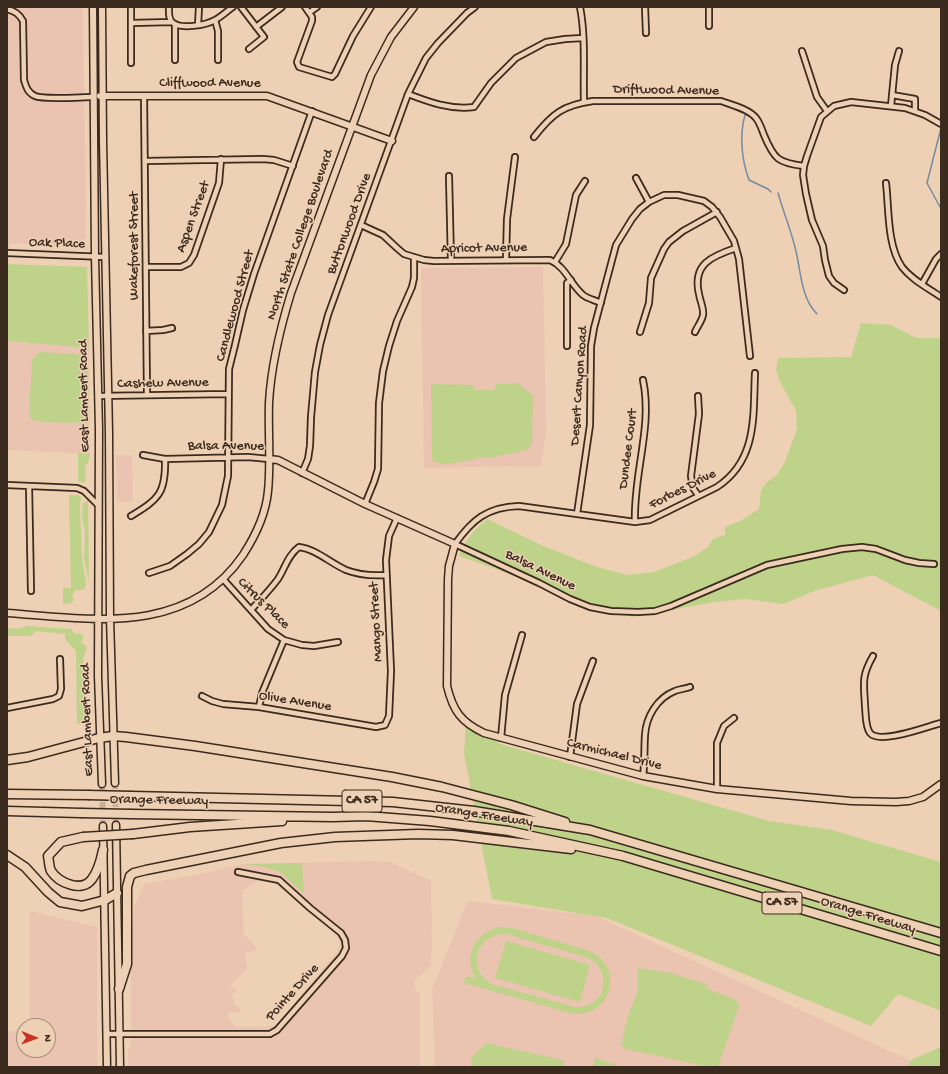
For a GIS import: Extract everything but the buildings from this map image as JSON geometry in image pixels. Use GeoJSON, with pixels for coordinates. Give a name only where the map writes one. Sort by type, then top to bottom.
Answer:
{"type":"FeatureCollection","features":[{"type":"Feature","properties":{"kind":"highway"},"geometry":{"type":"LineString","coordinates":[[7,760],[28,757],[113,736],[195,746],[392,777],[442,787],[511,805],[590,830]]}},
{"type":"Feature","properties":{"kind":"highway","name":"Orange Freeway"},"geometry":{"type":"LineString","coordinates":[[7,794],[393,802],[474,811],[590,830],[941,933]]}},
{"type":"Feature","properties":{"kind":"highway","name":"Orange Freeway"},"geometry":{"type":"LineString","coordinates":[[7,811],[333,817],[366,816],[430,820],[501,830],[624,856],[941,951]]}},
{"type":"Feature","properties":{"kind":"highway"},"geometry":{"type":"LineString","coordinates":[[103,850],[99,866],[91,881],[82,886],[67,885],[51,870],[48,856],[61,842],[83,837],[333,817]]}},
{"type":"Feature","properties":{"kind":"highway"},"geometry":{"type":"LineString","coordinates":[[119,989],[127,964],[127,887],[130,876],[134,873],[281,843],[335,837],[418,834],[453,835],[624,856]]}},
{"type":"Feature","properties":{"kind":"highway"},"geometry":{"type":"LineString","coordinates":[[7,855],[25,867],[48,892],[60,902],[82,906],[105,900],[117,893]]}},
{"type":"Feature","properties":{"kind":"main road","name":"East Lambert Road"},"geometry":{"type":"LineString","coordinates":[[93,7],[95,257],[98,396],[98,618],[102,784]]}},
{"type":"Feature","properties":{"kind":"main road","name":"East Lambert Road"},"geometry":{"type":"LineString","coordinates":[[102,7],[110,618],[115,783]]}},
{"type":"Feature","properties":{"kind":"main road","name":"North State College Boulevard"},"geometry":{"type":"LineString","coordinates":[[7,613],[110,618],[143,616],[173,609],[202,594],[222,579],[239,560],[251,543],[263,516],[268,492],[269,403],[271,382],[278,338],[291,293],[371,75],[391,37],[414,7]]}},
{"type":"Feature","properties":{"kind":"main road","name":"Cliffwood Avenue"},"geometry":{"type":"LineString","coordinates":[[93,97],[260,95],[274,97],[392,140]]}},
{"type":"Feature","properties":{"kind":"main road","name":"Balsa Avenue"},"geometry":{"type":"LineString","coordinates":[[269,459],[278,460],[365,504],[455,544]]}},
{"type":"Feature","properties":{"kind":"main road","name":"Carmichael Drive"},"geometry":{"type":"LineString","coordinates":[[455,544],[449,566],[448,579],[446,686],[451,702],[458,715],[471,727],[501,738],[643,776],[717,789],[851,801],[896,802],[909,801],[923,797],[941,784]]}},
{"type":"Feature","properties":{"kind":"main road"},"geometry":{"type":"LineString","coordinates":[[116,825],[120,1067]]}},
{"type":"Feature","properties":{"kind":"main road"},"geometry":{"type":"LineString","coordinates":[[103,826],[107,1067]]}},
{"type":"Feature","properties":{"kind":"street"},"geometry":{"type":"LineString","coordinates":[[130,7],[131,63]]}},
{"type":"Feature","properties":{"kind":"street"},"geometry":{"type":"LineString","coordinates":[[169,7],[168,16],[173,23],[175,60]]}},
{"type":"Feature","properties":{"kind":"street"},"geometry":{"type":"LineString","coordinates":[[198,25],[199,7]]}},
{"type":"Feature","properties":{"kind":"street"},"geometry":{"type":"LineString","coordinates":[[131,23],[173,23],[188,26],[198,25],[215,20],[233,7]]}},
{"type":"Feature","properties":{"kind":"street"},"geometry":{"type":"LineString","coordinates":[[241,7],[264,37],[249,49]]}},
{"type":"Feature","properties":{"kind":"street"},"geometry":{"type":"LineString","coordinates":[[256,27],[282,7]]}},
{"type":"Feature","properties":{"kind":"street"},"geometry":{"type":"LineString","coordinates":[[305,7],[310,12],[312,21],[297,62],[299,67],[332,77],[335,74],[353,36],[371,7]]}},
{"type":"Feature","properties":{"kind":"street"},"geometry":{"type":"LineString","coordinates":[[310,12],[317,7]]}},
{"type":"Feature","properties":{"kind":"street","name":"Buttonwood Drive"},"geometry":{"type":"LineString","coordinates":[[302,473],[308,460],[312,394],[320,346],[328,315],[408,94],[426,58],[456,24],[475,7]]}},
{"type":"Feature","properties":{"kind":"street"},"geometry":{"type":"LineString","coordinates":[[580,7],[583,38],[584,102]]}},
{"type":"Feature","properties":{"kind":"street"},"geometry":{"type":"LineString","coordinates":[[645,7],[646,33]]}},
{"type":"Feature","properties":{"kind":"street"},"geometry":{"type":"LineString","coordinates":[[709,7],[709,26]]}},
{"type":"Feature","properties":{"kind":"street"},"geometry":{"type":"LineString","coordinates":[[7,9],[20,15],[23,21],[24,80],[26,87],[30,92],[35,96],[40,97],[93,97]]}},
{"type":"Feature","properties":{"kind":"street"},"geometry":{"type":"LineString","coordinates":[[215,20],[218,31],[218,60]]}},
{"type":"Feature","properties":{"kind":"street"},"geometry":{"type":"LineString","coordinates":[[408,94],[432,103],[452,108],[474,108],[491,83],[516,58],[546,42],[565,38],[583,38]]}},
{"type":"Feature","properties":{"kind":"street"},"geometry":{"type":"LineString","coordinates":[[802,51],[817,97],[827,111]]}},
{"type":"Feature","properties":{"kind":"street"},"geometry":{"type":"LineString","coordinates":[[891,106],[895,65],[899,51]]}},
{"type":"Feature","properties":{"kind":"street"},"geometry":{"type":"LineString","coordinates":[[892,95],[915,99],[915,111]]}},
{"type":"Feature","properties":{"kind":"street","name":"Wakeforest Street"},"geometry":{"type":"LineString","coordinates":[[144,96],[146,161],[147,395]]}},
{"type":"Feature","properties":{"kind":"street","name":"Driftwood Avenue"},"geometry":{"type":"LineString","coordinates":[[534,137],[544,124],[555,114],[584,102],[721,102],[734,105],[756,117],[770,150],[776,158],[784,163],[804,166]]}},
{"type":"Feature","properties":{"kind":"street"},"geometry":{"type":"LineString","coordinates":[[844,290],[834,283],[826,268],[823,246],[808,206],[804,175],[804,166],[822,117],[834,106],[851,102],[905,108],[915,111],[941,124]]}},
{"type":"Feature","properties":{"kind":"street","name":"Candlewood Street"},"geometry":{"type":"LineString","coordinates":[[149,573],[170,566],[199,544],[208,532],[222,505],[228,476],[229,370],[243,310],[254,274],[312,111]]}},
{"type":"Feature","properties":{"kind":"street"},"geometry":{"type":"LineString","coordinates":[[506,260],[506,219],[515,157]]}},
{"type":"Feature","properties":{"kind":"street","name":"Aspen Street"},"geometry":{"type":"LineString","coordinates":[[146,267],[181,267],[189,263],[194,255],[219,183],[221,172],[220,159]]}},
{"type":"Feature","properties":{"kind":"street"},"geometry":{"type":"LineString","coordinates":[[146,161],[263,159],[274,160],[293,166]]}},
{"type":"Feature","properties":{"kind":"street"},"geometry":{"type":"LineString","coordinates":[[449,176],[451,261]]}},
{"type":"Feature","properties":{"kind":"street"},"geometry":{"type":"LineString","coordinates":[[636,178],[649,202],[664,195],[678,195],[704,201],[717,212],[734,241],[739,259],[750,356]]}},
{"type":"Feature","properties":{"kind":"street"},"geometry":{"type":"LineString","coordinates":[[585,181],[576,194],[566,244],[555,262],[560,266],[581,293],[587,298],[601,303]]}},
{"type":"Feature","properties":{"kind":"street"},"geometry":{"type":"LineString","coordinates":[[886,183],[891,236],[896,258],[910,275],[941,298]]}},
{"type":"Feature","properties":{"kind":"street","name":"Desert Canyon Road"},"geometry":{"type":"LineString","coordinates":[[577,514],[590,425],[591,346],[594,328],[616,245],[632,219],[649,202]]}},
{"type":"Feature","properties":{"kind":"street"},"geometry":{"type":"LineString","coordinates":[[640,332],[649,303],[651,278],[664,248],[683,231],[717,212]]}},
{"type":"Feature","properties":{"kind":"street","name":"Apricot Avenue"},"geometry":{"type":"LineString","coordinates":[[360,225],[379,233],[404,254],[434,261],[544,259],[555,262]]}},
{"type":"Feature","properties":{"kind":"street"},"geometry":{"type":"LineString","coordinates":[[695,332],[703,316],[698,293],[699,274],[708,260],[716,255],[736,248]]}},
{"type":"Feature","properties":{"kind":"street","name":"Oak Place"},"geometry":{"type":"LineString","coordinates":[[7,253],[105,257]]}},
{"type":"Feature","properties":{"kind":"street"},"geometry":{"type":"LineString","coordinates":[[922,284],[936,259],[941,254]]}},
{"type":"Feature","properties":{"kind":"street"},"geometry":{"type":"LineString","coordinates":[[365,504],[378,469],[379,403],[383,371],[397,321],[412,287],[414,278],[414,257]]}},
{"type":"Feature","properties":{"kind":"street"},"geometry":{"type":"LineString","coordinates":[[567,346],[567,287],[571,280]]}},
{"type":"Feature","properties":{"kind":"street"},"geometry":{"type":"LineString","coordinates":[[146,331],[172,328]]}},
{"type":"Feature","properties":{"kind":"street","name":"Forbes Drive"},"geometry":{"type":"LineString","coordinates":[[455,544],[474,520],[485,513],[508,506],[518,506],[635,522],[650,520],[718,486],[734,473],[748,448],[753,425],[755,373]]}},
{"type":"Feature","properties":{"kind":"street","name":"Dundee Court"},"geometry":{"type":"LineString","coordinates":[[635,522],[635,496],[643,450],[646,396],[643,380]]}},
{"type":"Feature","properties":{"kind":"street","name":"Cashew Avenue"},"geometry":{"type":"LineString","coordinates":[[98,396],[228,394]]}},
{"type":"Feature","properties":{"kind":"street"},"geometry":{"type":"LineString","coordinates":[[698,396],[699,414],[691,476],[693,488],[698,495]]}},
{"type":"Feature","properties":{"kind":"street","name":"Balsa Avenue"},"geometry":{"type":"LineString","coordinates":[[143,455],[165,459],[269,459]]}},
{"type":"Feature","properties":{"kind":"street"},"geometry":{"type":"LineString","coordinates":[[131,516],[148,506],[158,496],[163,487],[166,476],[165,459]]}},
{"type":"Feature","properties":{"kind":"street"},"geometry":{"type":"LineString","coordinates":[[7,485],[77,488],[84,491],[98,505]]}},
{"type":"Feature","properties":{"kind":"street"},"geometry":{"type":"LineString","coordinates":[[29,486],[31,591]]}},
{"type":"Feature","properties":{"kind":"street","name":"Mango Street"},"geometry":{"type":"LineString","coordinates":[[385,725],[389,716],[390,671],[386,549],[389,536],[397,518]]}},
{"type":"Feature","properties":{"kind":"street","name":"Balsa Avenue"},"geometry":{"type":"LineString","coordinates":[[455,544],[539,582],[570,599],[590,607],[611,611],[655,611],[672,606],[767,565],[842,549],[862,547],[876,549],[905,560],[934,564]]}},
{"type":"Feature","properties":{"kind":"street"},"geometry":{"type":"LineString","coordinates":[[251,610],[279,577],[293,552],[299,548],[307,548],[356,574],[370,576],[386,575]]}},
{"type":"Feature","properties":{"kind":"street","name":"Citrus Place"},"geometry":{"type":"LineString","coordinates":[[222,579],[268,629],[284,640],[302,645],[314,646],[338,642]]}},
{"type":"Feature","properties":{"kind":"street"},"geometry":{"type":"LineString","coordinates":[[501,738],[505,695],[522,635]]}},
{"type":"Feature","properties":{"kind":"street"},"geometry":{"type":"LineString","coordinates":[[259,707],[262,693],[284,640]]}},
{"type":"Feature","properties":{"kind":"street"},"geometry":{"type":"LineString","coordinates":[[873,656],[867,667],[863,681],[867,723],[871,733],[876,736],[896,735],[909,733],[941,723]]}},
{"type":"Feature","properties":{"kind":"street"},"geometry":{"type":"LineString","coordinates":[[7,708],[53,699],[59,696],[61,689],[60,660]]}},
{"type":"Feature","properties":{"kind":"street"},"geometry":{"type":"LineString","coordinates":[[570,757],[576,704],[593,662]]}},
{"type":"Feature","properties":{"kind":"street"},"geometry":{"type":"LineString","coordinates":[[643,776],[647,722],[653,709],[663,698],[675,691],[690,687]]}},
{"type":"Feature","properties":{"kind":"street","name":"Olive Avenue"},"geometry":{"type":"LineString","coordinates":[[202,696],[212,702],[224,704],[259,707],[376,727],[385,725]]}},
{"type":"Feature","properties":{"kind":"street"},"geometry":{"type":"LineString","coordinates":[[717,789],[717,743],[724,726],[734,718]]}},
{"type":"Feature","properties":{"kind":"street","name":"Pointe Drive"},"geometry":{"type":"LineString","coordinates":[[107,1034],[270,1034],[277,1030],[342,956],[346,948],[345,940],[341,933],[279,880],[238,872]]}},
{"type":"Feature","properties":{"kind":"shaded area"},"geometry":{"type":"Polygon","coordinates":[[[7,7],[83,7],[86,238],[74,247],[10,243],[7,286],[7,7]]]}},
{"type":"Feature","properties":{"kind":"shaded area"},"geometry":{"type":"Polygon","coordinates":[[[543,267],[546,430],[541,467],[424,468],[421,268],[543,267]]]}},
{"type":"Feature","properties":{"kind":"shaded area"},"geometry":{"type":"Polygon","coordinates":[[[7,341],[89,348],[90,454],[7,450],[7,341]]]}},
{"type":"Feature","properties":{"kind":"shaded area"},"geometry":{"type":"Polygon","coordinates":[[[116,455],[132,455],[133,502],[117,502],[116,455]]]}},
{"type":"Feature","properties":{"kind":"shaded area"},"geometry":{"type":"Polygon","coordinates":[[[373,861],[391,862],[431,881],[431,965],[414,981],[416,992],[420,992],[420,1067],[128,1067],[128,1049],[131,1046],[130,961],[134,908],[144,884],[244,864],[373,861]],[[259,880],[242,891],[244,934],[257,948],[253,951],[245,953],[247,968],[229,987],[237,989],[232,995],[234,1004],[240,1009],[239,1013],[229,1012],[228,1018],[235,1026],[245,1027],[276,1025],[338,951],[340,944],[337,936],[324,922],[273,882],[259,880]]]}},
{"type":"Feature","properties":{"kind":"shaded area"},"geometry":{"type":"Polygon","coordinates":[[[468,901],[596,916],[918,1064],[917,1067],[435,1067],[432,989],[468,901]]]}},
{"type":"Feature","properties":{"kind":"shaded area"},"geometry":{"type":"Polygon","coordinates":[[[30,911],[97,927],[97,1067],[7,1067],[7,1031],[16,1031],[16,1058],[56,1058],[56,1018],[30,1018],[30,911]]]}},
{"type":"Feature","properties":{"kind":"green space"},"geometry":{"type":"Polygon","coordinates":[[[8,264],[87,267],[89,348],[7,341],[8,264]]]}},
{"type":"Feature","properties":{"kind":"green space"},"geometry":{"type":"Polygon","coordinates":[[[861,323],[891,325],[916,338],[941,338],[941,611],[873,575],[814,591],[784,604],[745,599],[715,602],[632,617],[459,556],[470,536],[477,527],[487,519],[541,545],[597,567],[627,575],[654,572],[695,556],[708,547],[713,539],[725,535],[725,527],[740,521],[759,509],[761,490],[767,482],[776,476],[785,462],[797,429],[796,411],[779,380],[776,370],[778,358],[851,357],[861,323]]]}},
{"type":"Feature","properties":{"kind":"green space"},"geometry":{"type":"Polygon","coordinates":[[[40,352],[88,355],[89,423],[41,422],[33,420],[29,416],[32,360],[40,352]]]}},
{"type":"Feature","properties":{"kind":"green space"},"geometry":{"type":"Polygon","coordinates":[[[518,383],[533,396],[532,444],[527,450],[487,458],[479,457],[472,460],[448,464],[432,460],[431,384],[473,385],[474,390],[494,390],[496,384],[518,383]]]}},
{"type":"Feature","properties":{"kind":"green space"},"geometry":{"type":"Polygon","coordinates":[[[78,453],[90,454],[89,460],[85,467],[86,481],[83,483],[78,481],[78,453]]]}},
{"type":"Feature","properties":{"kind":"green space"},"geometry":{"type":"Polygon","coordinates":[[[69,495],[78,495],[81,497],[82,558],[86,586],[83,590],[75,590],[72,597],[74,600],[71,603],[63,604],[63,588],[71,588],[69,495]]]}},
{"type":"Feature","properties":{"kind":"green space"},"geometry":{"type":"Polygon","coordinates":[[[88,499],[89,581],[84,558],[85,534],[82,514],[83,504],[88,499]]]}},
{"type":"Feature","properties":{"kind":"green space"},"geometry":{"type":"Polygon","coordinates":[[[29,626],[71,629],[75,634],[80,633],[83,636],[81,642],[87,647],[83,660],[85,721],[77,724],[76,651],[65,639],[65,634],[36,631],[31,636],[7,636],[7,628],[16,629],[29,626]]]}},
{"type":"Feature","properties":{"kind":"green space"},"geometry":{"type":"Polygon","coordinates":[[[466,720],[500,744],[769,821],[832,830],[941,862],[941,1011],[898,994],[871,1026],[607,918],[492,899],[464,754],[466,720]]]}},
{"type":"Feature","properties":{"kind":"green space"},"geometry":{"type":"Polygon","coordinates":[[[302,863],[304,894],[280,872],[265,867],[244,864],[302,863]]]}},
{"type":"Feature","properties":{"kind":"green space"},"geometry":{"type":"Polygon","coordinates":[[[501,927],[512,928],[587,950],[599,957],[607,966],[610,977],[610,988],[606,998],[598,1007],[588,1012],[574,1014],[464,983],[466,976],[476,979],[470,962],[471,953],[478,939],[492,929],[501,927]],[[506,934],[495,935],[487,940],[481,947],[477,964],[480,972],[486,980],[495,985],[575,1007],[586,1006],[594,1002],[600,995],[603,987],[601,970],[594,962],[585,957],[506,934]]]}},
{"type":"Feature","properties":{"kind":"green space"},"geometry":{"type":"Polygon","coordinates":[[[506,941],[590,965],[580,1002],[495,978],[506,941]]]}},
{"type":"Feature","properties":{"kind":"green space"},"geometry":{"type":"Polygon","coordinates":[[[638,968],[670,973],[707,984],[706,988],[736,1000],[739,1006],[718,1067],[710,1067],[625,1049],[621,1044],[629,1013],[638,991],[638,968]]]}},
{"type":"Feature","properties":{"kind":"green space"},"geometry":{"type":"Polygon","coordinates":[[[486,1043],[558,1059],[564,1061],[564,1067],[471,1067],[471,1058],[486,1043]]]}},
{"type":"Feature","properties":{"kind":"green space"},"geometry":{"type":"Polygon","coordinates":[[[941,1047],[941,1067],[908,1067],[911,1060],[941,1047]]]}},
{"type":"Feature","properties":{"kind":"green space"},"geometry":{"type":"Polygon","coordinates":[[[595,1058],[623,1067],[593,1067],[595,1058]]]}},
{"type":"Feature","properties":{"kind":"waterway"},"geometry":{"type":"LineString","coordinates":[[745,115],[742,131],[742,148],[749,180],[771,192]]}},
{"type":"Feature","properties":{"kind":"waterway"},"geometry":{"type":"LineString","coordinates":[[940,207],[927,183],[941,128]]}},
{"type":"Feature","properties":{"kind":"waterway"},"geometry":{"type":"LineString","coordinates":[[778,193],[793,240],[805,294],[812,308],[817,314]]}},
{"type":"Feature","properties":{"kind":"tunnel"},"geometry":{"type":"LineString","coordinates":[[115,783],[116,825]]}},
{"type":"Feature","properties":{"kind":"tunnel"},"geometry":{"type":"LineString","coordinates":[[102,784],[103,826]]}}]}
